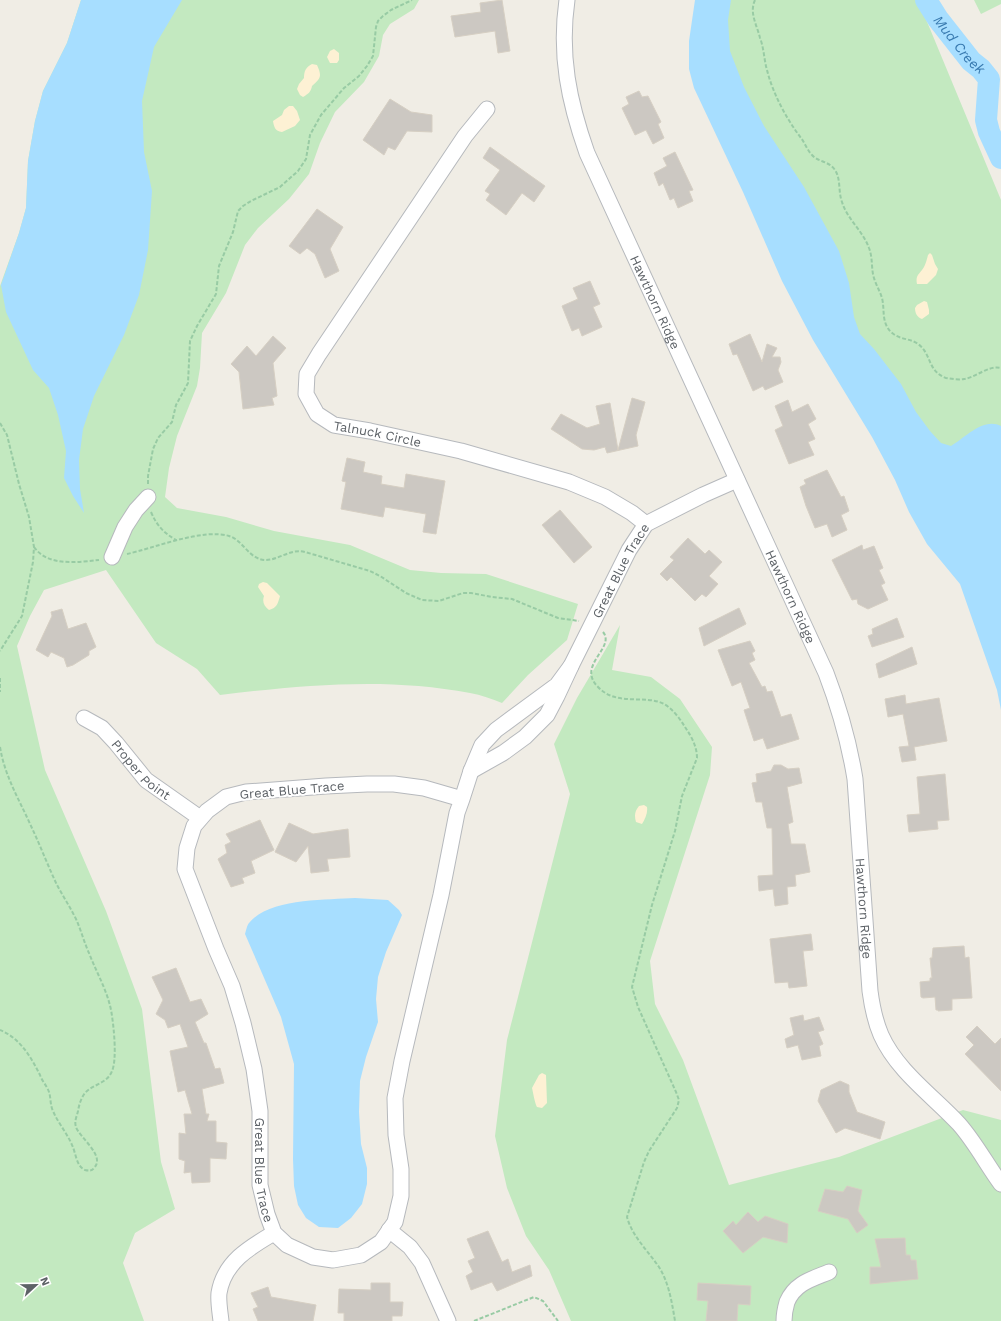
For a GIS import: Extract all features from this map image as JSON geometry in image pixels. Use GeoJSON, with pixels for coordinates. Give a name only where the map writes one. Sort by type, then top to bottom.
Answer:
{"type":"FeatureCollection","features":[{"type":"Feature","properties":{"kind":"street","name":"Hawthorn Ridge"},"geometry":{"type":"LineString","coordinates":[[567,0],[564,27],[565,66],[568,89],[578,128],[587,153],[826,673],[846,731],[857,798],[871,1003],[878,1026],[896,1060],[960,1126],[1001,1184]]}},
{"type":"Feature","properties":{"kind":"street","name":"Talnuck Circle"},"geometry":{"type":"LineString","coordinates":[[487,109],[466,136],[318,354],[307,374],[306,394],[317,414],[334,425],[370,431],[461,451],[570,482],[605,497],[632,513],[646,524]]}},
{"type":"Feature","properties":{"kind":"street","name":"Great Blue Trace"},"geometry":{"type":"LineString","coordinates":[[471,771],[503,753],[526,737],[547,715],[629,550],[646,524],[703,495],[737,480]]}},
{"type":"Feature","properties":{"kind":"street"},"geometry":{"type":"LineString","coordinates":[[112,557],[124,527],[136,510],[148,497]]}},
{"type":"Feature","properties":{"kind":"street","name":"Great Blue Trace"},"geometry":{"type":"LineString","coordinates":[[462,799],[424,788],[394,784],[319,786],[246,792],[226,797],[207,811],[194,826],[186,848],[185,869],[232,986],[245,1030],[254,1069],[260,1111],[260,1185],[266,1214],[274,1233],[287,1245],[313,1257],[333,1260],[361,1255],[381,1242],[394,1222],[401,1196],[400,1169],[396,1135],[395,1098],[402,1061],[441,895],[457,813],[462,799],[471,771],[482,745],[496,730],[556,684],[571,666]]}},
{"type":"Feature","properties":{"kind":"street","name":"Proper Point"},"geometry":{"type":"LineString","coordinates":[[84,718],[102,728],[146,780],[200,818]]}},
{"type":"Feature","properties":{"kind":"street"},"geometry":{"type":"LineString","coordinates":[[389,1230],[410,1247],[422,1263],[448,1321]]}},
{"type":"Feature","properties":{"kind":"street"},"geometry":{"type":"LineString","coordinates":[[221,1321],[219,1294],[224,1276],[236,1259],[253,1245],[274,1233]]}},
{"type":"Feature","properties":{"kind":"street"},"geometry":{"type":"LineString","coordinates":[[784,1321],[785,1308],[788,1300],[796,1288],[806,1281],[829,1272]]}},
{"type":"Feature","properties":{"kind":"path"},"geometry":{"type":"LineString","coordinates":[[176,540],[166,534],[156,523],[151,513],[148,497],[148,476],[153,449],[158,438],[172,422],[176,405],[188,383],[190,341],[216,294],[219,266],[233,232],[238,211],[251,201],[280,187],[298,171],[306,159],[310,135],[321,115],[340,92],[359,76],[373,56],[378,21],[391,10],[412,0]]}},
{"type":"Feature","properties":{"kind":"path"},"geometry":{"type":"LineString","coordinates":[[755,0],[753,4],[753,16],[760,37],[767,71],[774,90],[788,120],[812,156],[830,165],[837,174],[841,201],[844,208],[866,240],[869,248],[873,277],[882,298],[883,318],[891,333],[919,345],[924,350],[933,369],[937,373],[948,378],[962,380],[971,378],[993,368],[1001,368]]}},
{"type":"Feature","properties":{"kind":"path"},"geometry":{"type":"LineString","coordinates":[[0,423],[7,435],[29,517],[34,547],[33,562],[22,616],[0,651]]}},
{"type":"Feature","properties":{"kind":"path"},"geometry":{"type":"LineString","coordinates":[[34,547],[41,554],[54,561],[90,561],[139,552],[176,540],[205,535],[229,536],[239,542],[258,558],[270,559],[300,551],[370,571],[406,593],[422,600],[439,601],[463,593],[492,598],[512,599],[558,618],[582,621],[604,632],[606,642],[591,667],[592,678],[599,688],[623,699],[664,704],[675,713],[690,734],[697,751],[696,758],[682,796],[675,831],[652,905],[632,987],[638,1007],[679,1100],[677,1108],[649,1151],[644,1162],[627,1217],[632,1230],[658,1266],[665,1279],[675,1321]]}},
{"type":"Feature","properties":{"kind":"path"},"geometry":{"type":"LineString","coordinates":[[0,678],[0,692]]}},
{"type":"Feature","properties":{"kind":"path"},"geometry":{"type":"LineString","coordinates":[[0,747],[6,772],[12,788],[46,857],[56,883],[75,917],[89,954],[103,982],[110,1004],[114,1044],[114,1068],[111,1075],[107,1079],[88,1090],[83,1095],[79,1104],[76,1119],[78,1131],[96,1156],[96,1166],[93,1170],[88,1171],[82,1168],[79,1164],[70,1140],[52,1109],[49,1092],[32,1059],[11,1036],[0,1030]]}},
{"type":"Feature","properties":{"kind":"path"},"geometry":{"type":"LineString","coordinates":[[474,1321],[534,1297],[544,1301],[558,1321]]}},
{"type":"Feature","properties":{"kind":"green space"},"geometry":{"type":"Polygon","coordinates":[[[81,0],[419,0],[414,9],[390,24],[383,35],[379,56],[364,82],[335,112],[320,143],[309,174],[289,199],[258,228],[245,245],[226,293],[202,333],[200,368],[197,386],[177,436],[169,468],[165,497],[177,508],[226,517],[274,531],[350,545],[410,570],[441,573],[486,574],[578,604],[567,640],[528,675],[502,703],[474,694],[439,688],[376,684],[345,684],[282,688],[220,695],[197,669],[156,643],[106,570],[44,590],[30,616],[17,646],[45,770],[106,911],[142,1009],[161,1162],[175,1209],[135,1233],[123,1263],[144,1321],[0,1321],[0,286],[19,233],[26,208],[28,161],[35,121],[43,91],[67,43],[81,0]]]}},
{"type":"Feature","properties":{"kind":"green space"},"geometry":{"type":"Polygon","coordinates":[[[711,0],[918,0],[1001,200],[1001,669],[990,620],[793,277],[711,0]]]}},
{"type":"Feature","properties":{"kind":"green space"},"geometry":{"type":"Polygon","coordinates":[[[974,0],[1001,0],[1001,4],[981,14],[974,0]]]}},
{"type":"Feature","properties":{"kind":"green space"},"geometry":{"type":"Polygon","coordinates":[[[620,625],[612,670],[651,677],[680,699],[712,747],[710,775],[650,961],[655,1004],[683,1060],[729,1185],[839,1157],[963,1110],[1001,1120],[1001,1321],[571,1321],[549,1270],[526,1236],[507,1188],[495,1136],[507,1040],[570,794],[554,744],[577,698],[620,625]]]}},
{"type":"Feature","properties":{"kind":"sand"},"geometry":{"type":"Polygon","coordinates":[[[334,49],[339,53],[339,60],[337,63],[330,63],[327,57],[330,51],[334,49]]]}},
{"type":"Feature","properties":{"kind":"sand"},"geometry":{"type":"Polygon","coordinates":[[[312,64],[317,65],[320,72],[320,77],[312,86],[309,93],[303,97],[297,89],[304,78],[304,73],[308,66],[312,64]]]}},
{"type":"Feature","properties":{"kind":"sand"},"geometry":{"type":"Polygon","coordinates":[[[289,106],[293,106],[297,111],[300,120],[295,126],[282,132],[278,131],[275,128],[273,121],[282,115],[284,110],[289,106]]]}},
{"type":"Feature","properties":{"kind":"sand"},"geometry":{"type":"Polygon","coordinates":[[[930,253],[938,269],[936,275],[927,284],[917,284],[917,277],[924,267],[930,253]]]}},
{"type":"Feature","properties":{"kind":"sand"},"geometry":{"type":"Polygon","coordinates":[[[924,301],[927,302],[929,314],[922,319],[915,312],[915,308],[924,301]]]}},
{"type":"Feature","properties":{"kind":"sand"},"geometry":{"type":"Polygon","coordinates":[[[263,582],[267,583],[280,596],[275,607],[269,610],[264,604],[264,596],[258,587],[259,584],[263,582]]]}},
{"type":"Feature","properties":{"kind":"sand"},"geometry":{"type":"Polygon","coordinates":[[[644,805],[647,807],[647,811],[642,824],[636,822],[635,815],[639,806],[644,805]]]}},
{"type":"Feature","properties":{"kind":"sand"},"geometry":{"type":"Polygon","coordinates":[[[542,1073],[546,1075],[547,1103],[542,1108],[537,1107],[532,1088],[539,1075],[542,1073]]]}},
{"type":"Feature","properties":{"kind":"water"},"geometry":{"type":"Polygon","coordinates":[[[81,0],[182,0],[154,47],[142,101],[144,152],[152,191],[148,250],[139,295],[124,335],[94,396],[83,429],[79,460],[80,489],[84,513],[64,478],[66,451],[58,415],[49,388],[33,370],[6,312],[1,285],[26,208],[28,161],[35,121],[43,91],[67,43],[81,0]]]}},
{"type":"Feature","properties":{"kind":"water"},"geometry":{"type":"Polygon","coordinates":[[[695,0],[731,0],[728,20],[730,51],[744,87],[764,126],[804,187],[839,251],[849,283],[854,317],[860,334],[874,349],[901,384],[916,412],[941,443],[951,446],[981,426],[994,424],[1001,426],[1001,710],[997,690],[960,584],[927,544],[909,512],[895,480],[872,437],[813,340],[782,281],[743,192],[694,88],[689,69],[689,41],[695,0]]]}},
{"type":"Feature","properties":{"kind":"water"},"geometry":{"type":"Polygon","coordinates":[[[355,898],[388,900],[399,910],[402,915],[386,952],[378,977],[376,999],[378,1022],[366,1057],[360,1081],[359,1112],[361,1144],[367,1168],[367,1184],[362,1204],[351,1218],[338,1228],[319,1227],[306,1218],[298,1205],[294,1186],[294,1064],[281,1017],[245,934],[249,923],[258,915],[270,909],[314,900],[355,898]]]}},
{"type":"Feature","properties":{"kind":"building"},"geometry":{"type":"Polygon","coordinates":[[[502,0],[510,51],[498,53],[495,31],[455,37],[451,16],[481,12],[480,3],[502,0]]]}},
{"type":"Feature","properties":{"kind":"building"},"geometry":{"type":"Polygon","coordinates":[[[639,91],[642,97],[648,96],[661,122],[658,124],[664,138],[653,144],[646,130],[635,135],[622,108],[629,104],[626,97],[639,91]]]}},
{"type":"Feature","properties":{"kind":"building"},"geometry":{"type":"Polygon","coordinates":[[[390,99],[411,112],[432,115],[432,132],[407,131],[395,150],[388,147],[384,155],[363,140],[390,99]]]}},
{"type":"Feature","properties":{"kind":"building"},"geometry":{"type":"Polygon","coordinates":[[[490,147],[545,186],[534,202],[522,193],[506,215],[486,200],[490,194],[485,191],[500,170],[483,158],[490,147]]]}},
{"type":"Feature","properties":{"kind":"building"},"geometry":{"type":"Polygon","coordinates":[[[675,152],[693,190],[689,191],[693,201],[678,208],[674,198],[670,200],[663,183],[659,186],[654,173],[667,166],[663,158],[675,152]]]}},
{"type":"Feature","properties":{"kind":"building"},"geometry":{"type":"Polygon","coordinates":[[[317,209],[343,227],[330,249],[339,271],[325,278],[315,254],[307,248],[300,254],[289,246],[317,209]]]}},
{"type":"Feature","properties":{"kind":"building"},"geometry":{"type":"Polygon","coordinates":[[[590,281],[600,304],[593,307],[602,327],[582,336],[579,328],[572,331],[562,306],[578,299],[573,288],[590,281]]]}},
{"type":"Feature","properties":{"kind":"building"},"geometry":{"type":"Polygon","coordinates":[[[750,334],[762,362],[767,344],[777,348],[772,357],[780,357],[781,362],[778,370],[783,382],[765,390],[763,386],[753,391],[737,354],[733,355],[729,344],[750,334]]]}},
{"type":"Feature","properties":{"kind":"building"},"geometry":{"type":"Polygon","coordinates":[[[273,336],[286,348],[273,363],[277,396],[272,398],[274,405],[243,409],[239,372],[231,364],[247,346],[256,356],[273,336]]]}},
{"type":"Feature","properties":{"kind":"building"},"geometry":{"type":"Polygon","coordinates":[[[632,398],[645,402],[636,435],[638,446],[607,453],[605,447],[594,450],[582,449],[551,429],[561,414],[587,428],[600,424],[596,406],[610,403],[618,450],[632,398]]]}},
{"type":"Feature","properties":{"kind":"building"},"geometry":{"type":"Polygon","coordinates":[[[788,400],[792,412],[808,404],[816,419],[808,424],[815,439],[808,442],[814,455],[789,464],[775,430],[783,426],[775,406],[788,400]]]}},
{"type":"Feature","properties":{"kind":"building"},"geometry":{"type":"Polygon","coordinates":[[[347,458],[365,462],[363,472],[382,476],[381,484],[404,488],[406,474],[445,481],[436,534],[423,532],[426,514],[385,507],[383,517],[341,509],[346,482],[342,481],[347,458]]]}},
{"type":"Feature","properties":{"kind":"building"},"geometry":{"type":"Polygon","coordinates":[[[827,470],[841,497],[844,496],[849,511],[841,515],[847,530],[832,537],[827,524],[815,528],[800,487],[806,484],[804,480],[827,470]]]}},
{"type":"Feature","properties":{"kind":"building"},"geometry":{"type":"Polygon","coordinates":[[[560,510],[592,547],[574,563],[542,525],[560,510]]]}},
{"type":"Feature","properties":{"kind":"building"},"geometry":{"type":"Polygon","coordinates":[[[688,538],[705,554],[709,550],[722,562],[709,576],[718,584],[706,597],[702,594],[695,601],[671,577],[667,581],[660,574],[674,560],[670,557],[688,538]]]}},
{"type":"Feature","properties":{"kind":"building"},"geometry":{"type":"Polygon","coordinates":[[[862,545],[863,550],[874,546],[883,568],[879,570],[885,583],[881,585],[888,600],[868,609],[858,604],[857,599],[852,600],[832,560],[862,545]]]}},
{"type":"Feature","properties":{"kind":"building"},"geometry":{"type":"Polygon","coordinates":[[[739,608],[746,624],[704,646],[699,628],[739,608]]]}},
{"type":"Feature","properties":{"kind":"building"},"geometry":{"type":"Polygon","coordinates":[[[62,609],[68,629],[86,623],[96,647],[89,651],[89,655],[67,667],[64,658],[51,652],[48,657],[36,650],[52,616],[51,612],[62,609]]]}},
{"type":"Feature","properties":{"kind":"building"},"geometry":{"type":"Polygon","coordinates":[[[897,618],[904,637],[872,647],[868,636],[873,634],[872,629],[897,618]]]}},
{"type":"Feature","properties":{"kind":"building"},"geometry":{"type":"Polygon","coordinates":[[[750,641],[755,651],[752,653],[755,660],[749,663],[762,687],[765,686],[767,692],[772,691],[781,717],[791,714],[799,739],[767,749],[763,738],[754,741],[744,710],[750,708],[741,682],[732,686],[718,650],[750,641]]]}},
{"type":"Feature","properties":{"kind":"building"},"geometry":{"type":"Polygon","coordinates":[[[912,647],[917,664],[879,678],[876,664],[912,647]]]}},
{"type":"Feature","properties":{"kind":"building"},"geometry":{"type":"Polygon","coordinates":[[[905,695],[906,704],[939,698],[947,741],[914,747],[916,760],[902,762],[899,747],[909,746],[903,714],[888,717],[885,699],[905,695]]]}},
{"type":"Feature","properties":{"kind":"building"},"geometry":{"type":"Polygon","coordinates":[[[774,765],[781,765],[788,769],[799,768],[802,783],[787,787],[793,822],[788,824],[791,844],[805,844],[810,872],[795,875],[796,886],[787,887],[788,904],[775,906],[773,889],[759,891],[758,876],[773,875],[772,828],[767,828],[762,802],[756,802],[752,783],[757,782],[756,774],[771,771],[774,765]]]}},
{"type":"Feature","properties":{"kind":"building"},"geometry":{"type":"Polygon","coordinates":[[[945,774],[949,820],[937,821],[938,829],[909,832],[907,815],[920,814],[917,777],[945,774]]]}},
{"type":"Feature","properties":{"kind":"building"},"geometry":{"type":"Polygon","coordinates":[[[260,820],[274,850],[251,861],[255,873],[242,878],[244,883],[231,887],[218,859],[227,853],[225,845],[231,842],[226,834],[260,820]]]}},
{"type":"Feature","properties":{"kind":"building"},"geometry":{"type":"Polygon","coordinates":[[[289,823],[313,834],[348,829],[350,857],[327,859],[329,871],[311,873],[308,846],[296,862],[275,852],[289,823]]]}},
{"type":"Feature","properties":{"kind":"building"},"geometry":{"type":"Polygon","coordinates":[[[811,934],[813,950],[803,951],[807,986],[789,988],[788,982],[775,983],[770,939],[811,934]]]}},
{"type":"Feature","properties":{"kind":"building"},"geometry":{"type":"Polygon","coordinates":[[[964,946],[965,958],[969,957],[972,998],[952,999],[952,1010],[938,1011],[936,1010],[935,997],[921,997],[920,982],[930,981],[930,978],[932,978],[930,958],[932,958],[933,948],[964,946]]]}},
{"type":"Feature","properties":{"kind":"building"},"geometry":{"type":"Polygon","coordinates":[[[176,968],[190,1002],[201,999],[208,1014],[195,1022],[204,1043],[206,1043],[215,1069],[220,1068],[224,1083],[202,1089],[206,1114],[209,1114],[207,1121],[216,1121],[216,1142],[227,1143],[226,1159],[210,1158],[210,1182],[192,1183],[191,1172],[184,1173],[185,1161],[179,1159],[179,1133],[186,1134],[184,1114],[192,1114],[185,1090],[178,1092],[170,1051],[188,1047],[180,1024],[168,1028],[165,1020],[156,1014],[163,1000],[152,977],[176,968]]]}},
{"type":"Feature","properties":{"kind":"building"},"geometry":{"type":"Polygon","coordinates":[[[803,1015],[804,1021],[819,1017],[824,1030],[818,1032],[823,1044],[819,1046],[821,1056],[802,1060],[798,1045],[787,1048],[785,1039],[794,1035],[790,1018],[803,1015]]]}},
{"type":"Feature","properties":{"kind":"building"},"geometry":{"type":"Polygon","coordinates":[[[977,1026],[995,1044],[1001,1038],[1001,1091],[965,1054],[974,1045],[966,1037],[977,1026]]]}},
{"type":"Feature","properties":{"kind":"building"},"geometry":{"type":"Polygon","coordinates":[[[840,1081],[849,1085],[849,1092],[857,1112],[885,1122],[880,1139],[845,1128],[836,1133],[818,1101],[821,1090],[840,1081]]]}},
{"type":"Feature","properties":{"kind":"building"},"geometry":{"type":"Polygon","coordinates":[[[847,1186],[862,1190],[858,1211],[868,1225],[857,1233],[848,1219],[818,1211],[825,1189],[843,1192],[847,1186]]]}},
{"type":"Feature","properties":{"kind":"building"},"geometry":{"type":"Polygon","coordinates":[[[748,1212],[758,1222],[765,1216],[788,1224],[787,1243],[763,1237],[743,1253],[723,1231],[733,1221],[736,1225],[748,1212]]]}},
{"type":"Feature","properties":{"kind":"building"},"geometry":{"type":"Polygon","coordinates":[[[488,1231],[502,1262],[508,1259],[512,1272],[530,1265],[532,1276],[497,1291],[492,1282],[471,1290],[466,1276],[473,1272],[468,1261],[475,1258],[467,1239],[488,1231]]]}},
{"type":"Feature","properties":{"kind":"building"},"geometry":{"type":"Polygon","coordinates":[[[905,1238],[906,1255],[910,1255],[911,1260],[916,1260],[918,1279],[870,1284],[870,1267],[881,1267],[875,1239],[905,1238]]]}},
{"type":"Feature","properties":{"kind":"building"},"geometry":{"type":"Polygon","coordinates":[[[371,1283],[390,1283],[390,1302],[403,1302],[402,1316],[392,1316],[392,1321],[344,1321],[344,1313],[338,1313],[339,1289],[371,1290],[371,1283]]]}},
{"type":"Feature","properties":{"kind":"building"},"geometry":{"type":"Polygon","coordinates":[[[698,1283],[751,1286],[750,1305],[738,1304],[737,1321],[706,1321],[708,1301],[697,1300],[698,1283]]]}},
{"type":"Feature","properties":{"kind":"building"},"geometry":{"type":"Polygon","coordinates":[[[268,1287],[271,1297],[316,1305],[313,1321],[258,1321],[253,1309],[258,1307],[251,1293],[268,1287]]]}},
{"type":"Feature","properties":{"kind":"waterway","name":"Mud Creek"},"geometry":{"type":"LineString","coordinates":[[926,0],[938,19],[971,61],[981,69],[989,79],[986,120],[989,132],[1001,158]]}}]}
